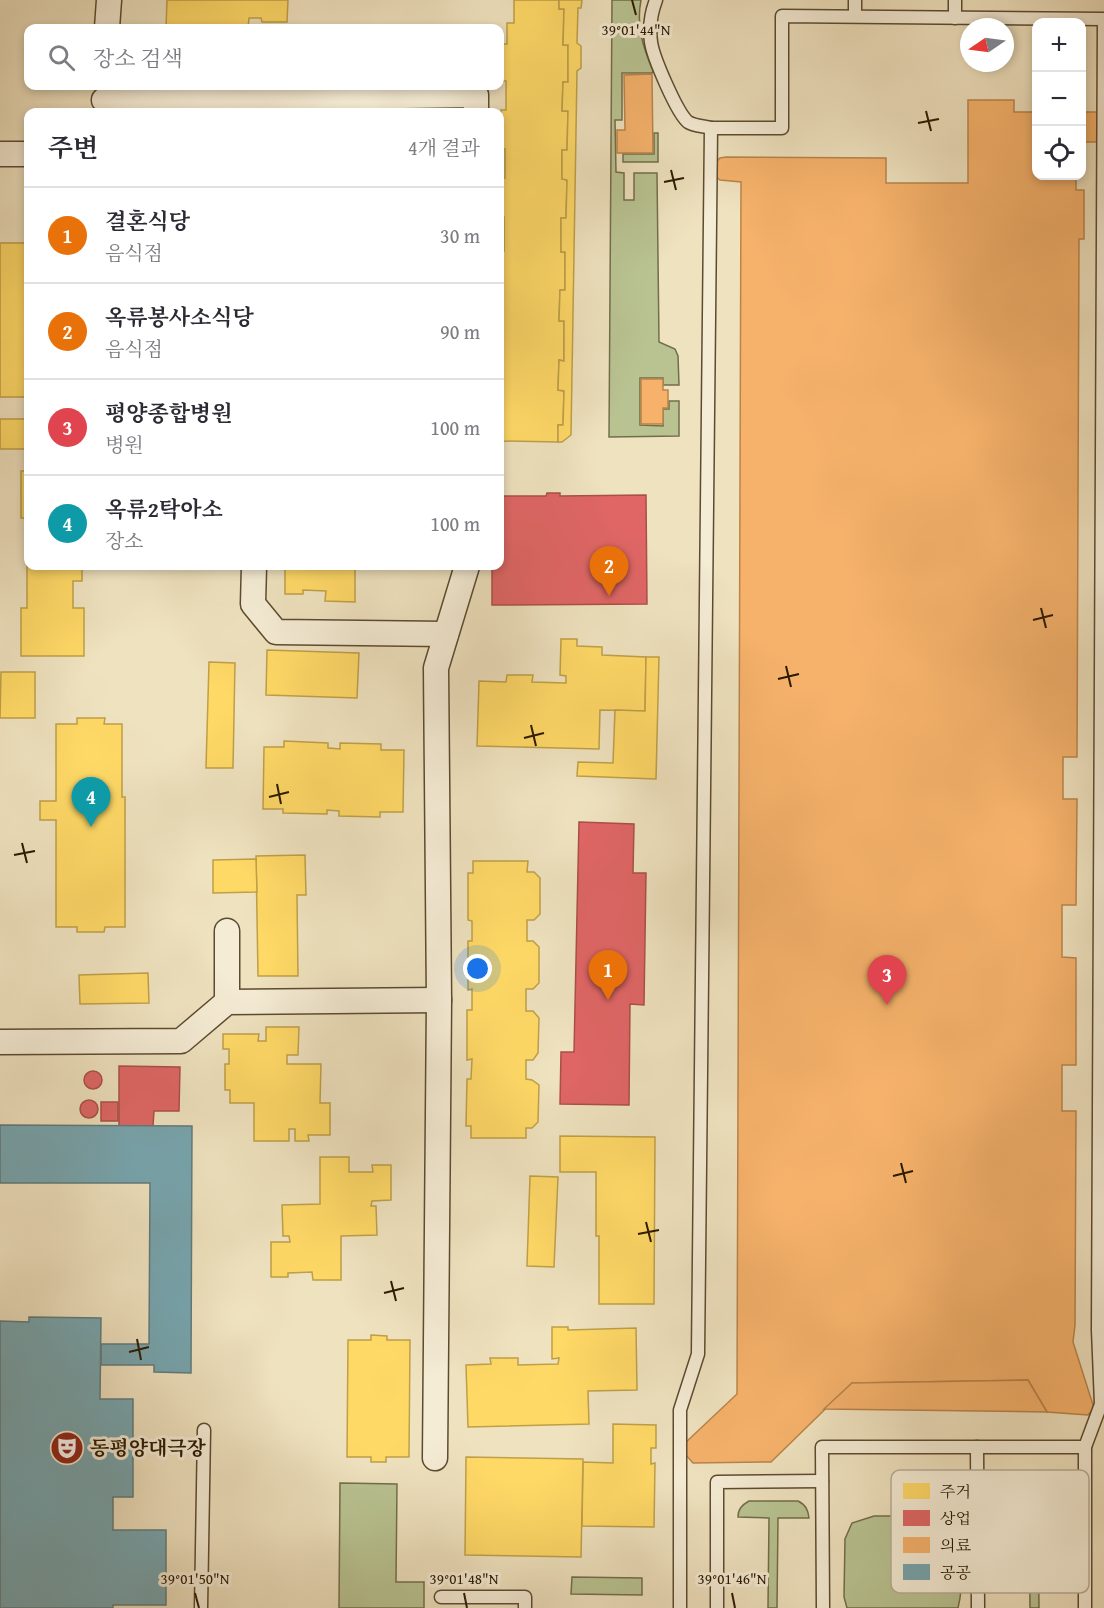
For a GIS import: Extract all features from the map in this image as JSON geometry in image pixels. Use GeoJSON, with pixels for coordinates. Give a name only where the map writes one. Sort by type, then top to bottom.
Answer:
{"type":"FeatureCollection","features":[{"type":"Feature","properties":{"kind":"street"},"geometry":{"type":"LineString","coordinates":[[107,24],[109,0]]}},
{"type":"Feature","properties":{"kind":"street"},"geometry":{"type":"LineString","coordinates":[[104,99],[476,95],[476,108]]}},
{"type":"Feature","properties":{"kind":"street"},"geometry":{"type":"LineString","coordinates":[[0,154],[24,154]]}},
{"type":"Feature","properties":{"kind":"street"},"geometry":{"type":"LineString","coordinates":[[254,570],[254,604],[276,632],[447,634]]}},
{"type":"Feature","properties":{"kind":"street"},"geometry":{"type":"LineString","coordinates":[[435,1458],[439,1000],[436,668],[466,570]]}},
{"type":"Feature","properties":{"kind":"street"},"geometry":{"type":"LineString","coordinates":[[227,931],[227,1002]]}},
{"type":"Feature","properties":{"kind":"street"},"geometry":{"type":"LineString","coordinates":[[0,1042],[181,1041],[227,1002],[439,1000]]}},
{"type":"Feature","properties":{"kind":"lane"},"geometry":{"type":"LineString","coordinates":[[656,0],[650,23],[651,43],[659,65],[680,113],[690,123],[711,128],[782,128],[782,16],[1104,19],[1098,1306],[1101,1404],[1085,1447],[1085,1470]]}},
{"type":"Feature","properties":{"kind":"lane"},"geometry":{"type":"LineString","coordinates":[[855,0],[855,16]]}},
{"type":"Feature","properties":{"kind":"lane"},"geometry":{"type":"LineString","coordinates":[[955,0],[955,18]]}},
{"type":"Feature","properties":{"kind":"lane"},"geometry":{"type":"LineString","coordinates":[[680,1608],[680,1410],[698,1354],[711,128]]}},
{"type":"Feature","properties":{"kind":"lane"},"geometry":{"type":"LineString","coordinates":[[201,1608],[204,1430]]}},
{"type":"Feature","properties":{"kind":"lane"},"geometry":{"type":"LineString","coordinates":[[977,1447],[977,1470]]}},
{"type":"Feature","properties":{"kind":"lane"},"geometry":{"type":"LineString","coordinates":[[823,1608],[822,1448],[1085,1447]]}},
{"type":"Feature","properties":{"kind":"lane"},"geometry":{"type":"LineString","coordinates":[[717,1608],[717,1482],[822,1481]]}},
{"type":"Feature","properties":{"kind":"lane"},"geometry":{"type":"LineString","coordinates":[[978,1593],[978,1608]]}},
{"type":"Feature","properties":{"kind":"lane"},"geometry":{"type":"LineString","coordinates":[[441,1596],[525,1597],[525,1608]]}},
{"type":"Feature","properties":{"kind":"green space"},"geometry":{"type":"Polygon","coordinates":[[[612,0],[641,0],[639,19],[641,36],[653,71],[652,73],[622,73],[622,120],[615,120],[616,172],[624,173],[624,200],[634,200],[634,173],[657,173],[659,342],[675,349],[678,356],[679,385],[663,385],[663,378],[640,378],[640,425],[663,426],[663,409],[669,409],[669,401],[679,401],[679,436],[609,437],[612,0]]]}},
{"type":"Feature","properties":{"kind":"green space"},"geometry":{"type":"Polygon","coordinates":[[[654,133],[658,133],[658,162],[623,162],[623,154],[654,154],[654,133]]]}},
{"type":"Feature","properties":{"kind":"green space"},"geometry":{"type":"Polygon","coordinates":[[[340,1483],[397,1484],[396,1582],[424,1582],[424,1608],[339,1608],[340,1483]]]}},
{"type":"Feature","properties":{"kind":"green space"},"geometry":{"type":"Polygon","coordinates":[[[749,1501],[798,1501],[805,1506],[808,1513],[809,1518],[778,1518],[777,1608],[768,1608],[769,1518],[738,1517],[741,1508],[749,1501]]]}},
{"type":"Feature","properties":{"kind":"green space"},"geometry":{"type":"Polygon","coordinates":[[[874,1516],[891,1516],[891,1593],[960,1593],[958,1608],[847,1608],[844,1597],[845,1539],[852,1523],[874,1516]]]}},
{"type":"Feature","properties":{"kind":"green space"},"geometry":{"type":"Polygon","coordinates":[[[572,1577],[642,1578],[642,1595],[571,1594],[572,1577]]]}},
{"type":"Feature","properties":{"kind":"green space"},"geometry":{"type":"Polygon","coordinates":[[[1030,1593],[1039,1593],[1039,1608],[1030,1608],[1030,1593]]]}},
{"type":"Feature","properties":{"kind":"building: 주거"},"geometry":{"type":"Polygon","coordinates":[[[167,0],[288,0],[287,22],[262,22],[261,18],[249,18],[248,24],[166,24],[167,0]]]}},
{"type":"Feature","properties":{"kind":"building: 주거"},"geometry":{"type":"Polygon","coordinates":[[[514,0],[559,0],[559,9],[564,9],[563,45],[568,45],[568,82],[563,82],[562,111],[568,111],[567,150],[562,150],[562,179],[567,180],[566,218],[561,218],[561,252],[565,252],[565,290],[560,290],[559,321],[564,321],[564,361],[559,360],[558,390],[564,391],[563,425],[558,425],[558,442],[504,441],[504,110],[506,110],[506,81],[504,81],[504,44],[507,44],[507,23],[514,23],[514,0]]]}},
{"type":"Feature","properties":{"kind":"building: 주거"},"geometry":{"type":"Polygon","coordinates":[[[559,0],[582,0],[581,8],[578,8],[577,43],[581,46],[581,68],[577,71],[571,435],[562,442],[558,442],[558,425],[563,425],[564,391],[558,390],[559,360],[564,361],[564,321],[559,321],[560,290],[565,290],[565,252],[561,252],[561,218],[566,218],[567,180],[562,179],[562,150],[567,150],[568,111],[562,111],[563,82],[568,82],[568,45],[563,45],[564,9],[559,9],[559,0]]]}},
{"type":"Feature","properties":{"kind":"building: 주거"},"geometry":{"type":"Polygon","coordinates":[[[0,243],[24,243],[24,397],[0,397],[0,243]]]}},
{"type":"Feature","properties":{"kind":"building: 주거"},"geometry":{"type":"Polygon","coordinates":[[[0,419],[24,419],[24,449],[0,449],[0,419]]]}},
{"type":"Feature","properties":{"kind":"building: 주거"},"geometry":{"type":"Polygon","coordinates":[[[21,471],[24,471],[24,518],[21,518],[21,471]]]}},
{"type":"Feature","properties":{"kind":"building: 주거"},"geometry":{"type":"Polygon","coordinates":[[[27,570],[82,570],[82,581],[73,581],[73,608],[84,608],[84,656],[21,656],[21,608],[27,608],[27,570]]]}},
{"type":"Feature","properties":{"kind":"building: 주거"},"geometry":{"type":"Polygon","coordinates":[[[285,570],[355,570],[355,602],[325,601],[326,591],[303,590],[303,594],[285,594],[285,570]]]}},
{"type":"Feature","properties":{"kind":"building: 주거"},"geometry":{"type":"Polygon","coordinates":[[[561,639],[577,639],[577,646],[602,647],[602,655],[646,657],[645,711],[600,710],[599,749],[477,746],[479,681],[506,682],[507,675],[533,675],[532,682],[566,683],[566,676],[560,675],[561,639]]]}},
{"type":"Feature","properties":{"kind":"building: 주거"},"geometry":{"type":"Polygon","coordinates":[[[267,650],[359,653],[357,698],[266,695],[267,650]]]}},
{"type":"Feature","properties":{"kind":"building: 주거"},"geometry":{"type":"Polygon","coordinates":[[[646,657],[659,657],[656,779],[577,776],[578,762],[613,763],[615,710],[645,711],[646,657]]]}},
{"type":"Feature","properties":{"kind":"building: 주거"},"geometry":{"type":"Polygon","coordinates":[[[209,662],[235,663],[233,768],[206,768],[209,662]]]}},
{"type":"Feature","properties":{"kind":"building: 주거"},"geometry":{"type":"Polygon","coordinates":[[[1,672],[35,672],[35,718],[0,718],[1,672]]]}},
{"type":"Feature","properties":{"kind":"building: 주거"},"geometry":{"type":"Polygon","coordinates":[[[77,718],[105,718],[104,724],[122,724],[122,797],[125,797],[125,927],[105,927],[104,932],[77,932],[77,927],[56,927],[56,820],[40,820],[40,801],[56,801],[56,724],[77,724],[77,718]]]}},
{"type":"Feature","properties":{"kind":"building: 주거"},"geometry":{"type":"Polygon","coordinates":[[[284,741],[328,743],[328,748],[340,749],[340,743],[381,744],[381,750],[404,750],[403,812],[380,812],[380,817],[339,816],[339,811],[327,810],[327,814],[283,813],[283,809],[263,809],[264,747],[284,747],[284,741]]]}},
{"type":"Feature","properties":{"kind":"building: 주거"},"geometry":{"type":"Polygon","coordinates":[[[305,855],[306,895],[297,895],[298,976],[258,976],[256,856],[305,855]]]}},
{"type":"Feature","properties":{"kind":"building: 주거"},"geometry":{"type":"Polygon","coordinates":[[[256,859],[257,892],[213,893],[213,860],[256,859]]]}},
{"type":"Feature","properties":{"kind":"building: 주거"},"geometry":{"type":"Polygon","coordinates":[[[473,861],[528,861],[527,872],[534,872],[540,878],[540,914],[534,920],[527,920],[527,941],[533,941],[539,947],[539,983],[533,989],[526,989],[526,1011],[533,1011],[539,1018],[538,1053],[533,1060],[526,1060],[526,1079],[539,1085],[538,1122],[532,1128],[526,1128],[526,1138],[471,1138],[471,1126],[466,1126],[467,1079],[471,1079],[472,1059],[467,1060],[467,1010],[472,1010],[472,989],[468,990],[468,941],[472,941],[472,921],[468,920],[468,873],[473,873],[473,861]]]}},
{"type":"Feature","properties":{"kind":"building: 주거"},"geometry":{"type":"Polygon","coordinates":[[[148,973],[149,1003],[80,1004],[79,975],[148,973]]]}},
{"type":"Feature","properties":{"kind":"building: 주거"},"geometry":{"type":"Polygon","coordinates":[[[266,1027],[299,1027],[298,1055],[287,1055],[287,1064],[321,1064],[320,1103],[330,1103],[330,1135],[308,1135],[309,1141],[295,1141],[295,1129],[289,1129],[289,1141],[254,1141],[254,1103],[230,1103],[230,1090],[225,1090],[225,1064],[229,1064],[229,1049],[223,1049],[223,1034],[259,1034],[258,1041],[266,1041],[266,1027]]]}},
{"type":"Feature","properties":{"kind":"building: 주거"},"geometry":{"type":"Polygon","coordinates":[[[560,1136],[655,1137],[654,1304],[599,1304],[596,1172],[560,1172],[560,1136]]]}},
{"type":"Feature","properties":{"kind":"building: 주거"},"geometry":{"type":"Polygon","coordinates":[[[320,1157],[349,1157],[349,1172],[373,1172],[372,1165],[391,1165],[391,1200],[372,1201],[371,1206],[376,1206],[377,1235],[341,1236],[341,1280],[313,1280],[312,1272],[288,1273],[288,1277],[271,1277],[271,1242],[290,1242],[289,1236],[283,1236],[282,1205],[320,1204],[320,1157]]]}},
{"type":"Feature","properties":{"kind":"building: 주거"},"geometry":{"type":"Polygon","coordinates":[[[530,1176],[558,1177],[554,1267],[527,1266],[530,1176]]]}},
{"type":"Feature","properties":{"kind":"building: 주거"},"geometry":{"type":"Polygon","coordinates":[[[552,1327],[568,1327],[568,1330],[636,1328],[637,1390],[588,1391],[589,1424],[468,1427],[466,1365],[491,1364],[490,1358],[518,1358],[518,1365],[558,1364],[559,1358],[552,1359],[552,1327]]]}},
{"type":"Feature","properties":{"kind":"building: 주거"},"geometry":{"type":"Polygon","coordinates":[[[371,1335],[387,1336],[387,1340],[410,1340],[409,1457],[386,1457],[386,1462],[371,1462],[371,1457],[347,1457],[348,1340],[371,1340],[371,1335]]]}},
{"type":"Feature","properties":{"kind":"building: 주거"},"geometry":{"type":"Polygon","coordinates":[[[613,1424],[656,1425],[656,1448],[651,1448],[651,1464],[655,1463],[654,1527],[582,1526],[583,1462],[613,1463],[613,1424]]]}},
{"type":"Feature","properties":{"kind":"building: 주거"},"geometry":{"type":"Polygon","coordinates":[[[466,1457],[583,1459],[581,1557],[465,1555],[466,1457]]]}},
{"type":"Feature","properties":{"kind":"building: 상업"},"geometry":{"type":"Polygon","coordinates":[[[547,493],[560,493],[560,496],[646,495],[647,604],[492,605],[492,570],[504,570],[504,496],[546,496],[547,493]]]}},
{"type":"Feature","properties":{"kind":"building: 상업"},"geometry":{"type":"Polygon","coordinates":[[[579,822],[634,824],[633,873],[646,873],[644,1005],[630,1004],[629,1105],[560,1104],[561,1052],[574,1052],[579,822]]]}},
{"type":"Feature","properties":{"kind":"building: 상업"},"geometry":{"type":"Polygon","coordinates":[[[119,1066],[180,1067],[179,1111],[154,1111],[153,1126],[119,1126],[119,1066]]]}},
{"type":"Feature","properties":{"kind":"building: 상업"},"geometry":{"type":"Polygon","coordinates":[[[93,1071],[99,1074],[102,1080],[99,1086],[93,1089],[87,1086],[84,1080],[87,1074],[93,1071]]]}},
{"type":"Feature","properties":{"kind":"building: 상업"},"geometry":{"type":"Polygon","coordinates":[[[89,1100],[95,1103],[98,1109],[95,1115],[89,1118],[83,1115],[80,1109],[83,1103],[89,1100]]]}},
{"type":"Feature","properties":{"kind":"building: 상업"},"geometry":{"type":"Polygon","coordinates":[[[101,1102],[118,1102],[118,1121],[101,1121],[101,1102]]]}},
{"type":"Feature","properties":{"kind":"building: 의료"},"geometry":{"type":"Polygon","coordinates":[[[652,74],[653,153],[617,153],[617,130],[625,130],[624,75],[652,74]]]}},
{"type":"Feature","properties":{"kind":"building: 의료"},"geometry":{"type":"Polygon","coordinates":[[[968,100],[1014,100],[1014,112],[1032,112],[1032,180],[1076,180],[1076,190],[1084,190],[1084,239],[1079,239],[1077,757],[1063,757],[1063,799],[1077,799],[1076,905],[1062,905],[1062,957],[1076,958],[1076,1065],[1062,1065],[1062,1111],[1076,1111],[1073,1342],[1094,1408],[1088,1415],[1047,1412],[1028,1380],[852,1383],[771,1462],[693,1463],[685,1454],[684,1444],[737,1394],[741,182],[720,180],[715,176],[715,163],[720,158],[726,157],[886,158],[886,183],[968,183],[968,100]]]}},
{"type":"Feature","properties":{"kind":"building: 의료"},"geometry":{"type":"Polygon","coordinates":[[[1086,112],[1104,112],[1104,142],[1086,142],[1086,112]]]}},
{"type":"Feature","properties":{"kind":"building: 의료"},"geometry":{"type":"Polygon","coordinates":[[[641,379],[663,379],[663,390],[668,390],[668,408],[663,408],[663,424],[641,424],[641,379]]]}},
{"type":"Feature","properties":{"kind":"building: 의료"},"geometry":{"type":"Polygon","coordinates":[[[1028,1380],[1047,1412],[824,1409],[852,1383],[1028,1380]]]}},
{"type":"Feature","properties":{"kind":"building: 공공"},"geometry":{"type":"Polygon","coordinates":[[[0,1125],[192,1126],[191,1373],[154,1372],[154,1365],[101,1365],[101,1344],[149,1344],[150,1183],[0,1183],[0,1125]]]}},
{"type":"Feature","properties":{"kind":"building: 공공","name":"동평양대극장"},"geometry":{"type":"Polygon","coordinates":[[[29,1317],[101,1318],[100,1399],[133,1399],[133,1497],[113,1497],[113,1530],[166,1530],[166,1605],[113,1605],[113,1608],[0,1608],[0,1321],[29,1322],[29,1317]]]}},
{"type":"Feature","properties":{"kind":"place","name":"옥류봉사소식당"},"geometry":{"type":"Point","coordinates":[609,596]}},
{"type":"Feature","properties":{"kind":"place","name":"옥류2탁아소"},"geometry":{"type":"Point","coordinates":[91,827]}},
{"type":"Feature","properties":{"kind":"place","name":"결혼식당"},"geometry":{"type":"Point","coordinates":[608,1000]}},
{"type":"Feature","properties":{"kind":"place","name":"평양종합병원"},"geometry":{"type":"Point","coordinates":[887,1005]}},
{"type":"Feature","properties":{"kind":"place","name":"동평양대극장"},"geometry":{"type":"Point","coordinates":[67,1448]}}]}
